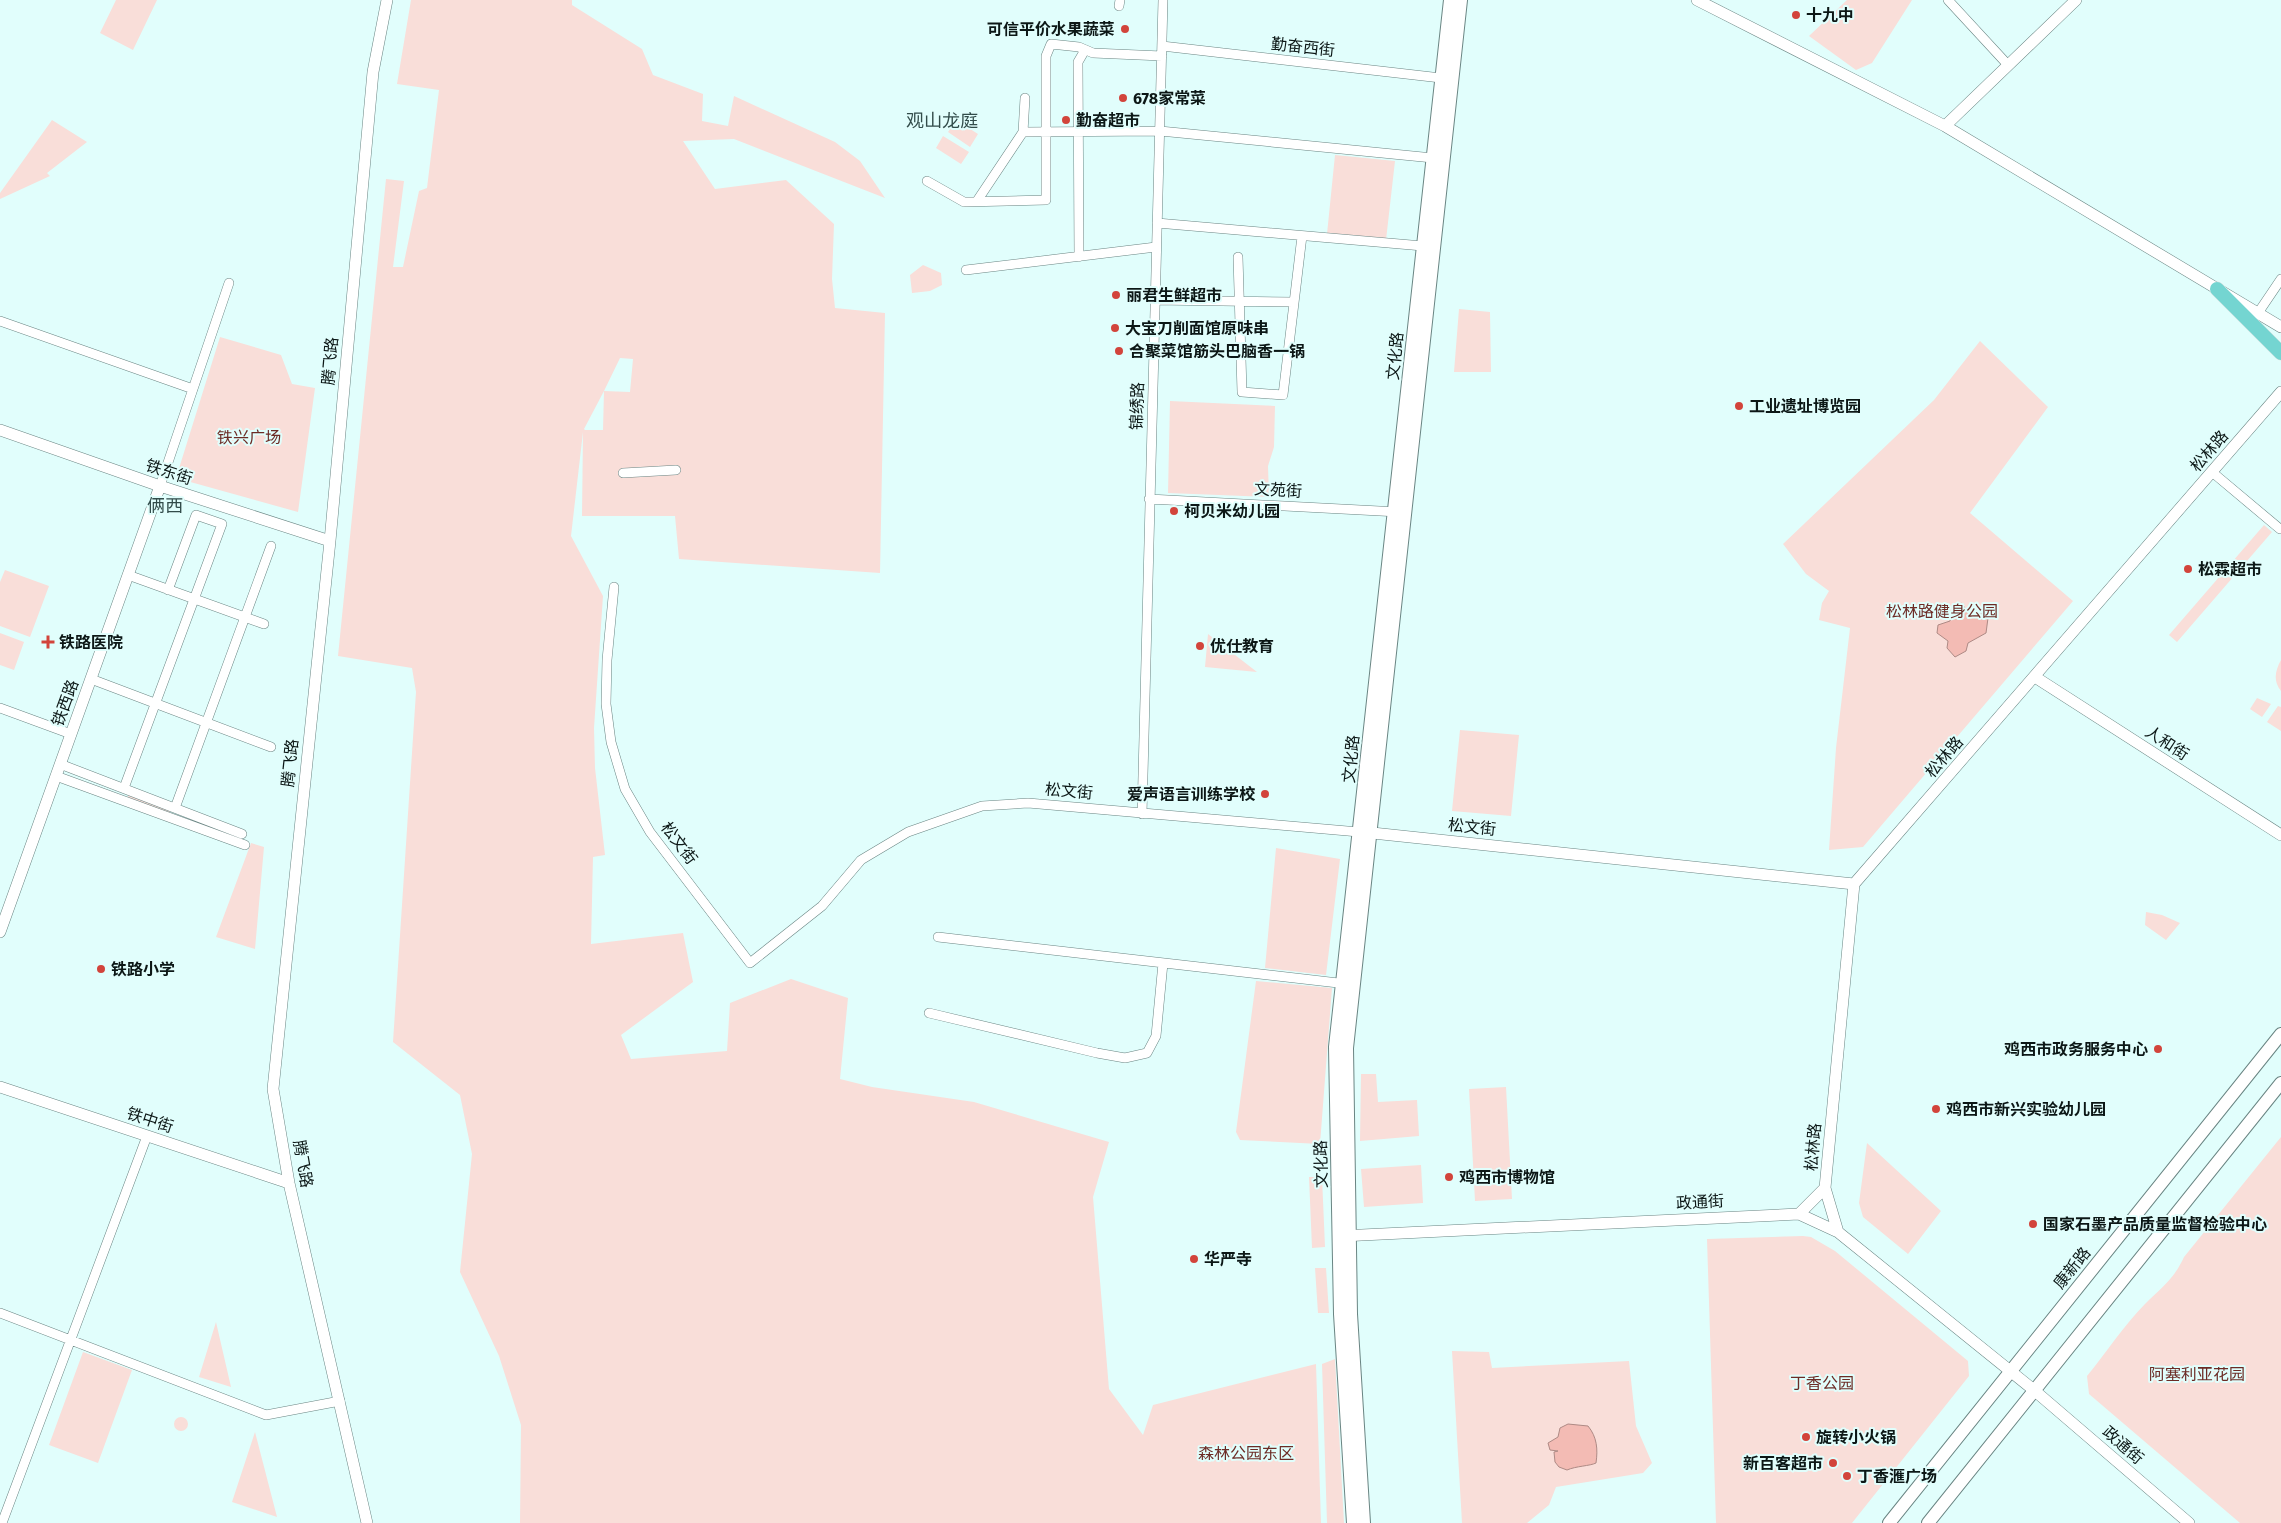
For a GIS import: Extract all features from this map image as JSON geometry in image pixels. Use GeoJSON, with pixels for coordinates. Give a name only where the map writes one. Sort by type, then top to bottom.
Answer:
{"type":"FeatureCollection","features":[{"type":"Feature","properties":{"kind":"main road","name":"文化路"},"geometry":{"type":"LineString","coordinates":[[1400,512],[1423,246],[1450,0]]}},
{"type":"Feature","properties":{"kind":"main road","name":"文化路"},"geometry":{"type":"LineString","coordinates":[[1353,1523],[1340,1314],[1345,1235],[1348,984],[1400,512],[1461,0]]}},
{"type":"Feature","properties":{"kind":"main road"},"geometry":{"type":"LineString","coordinates":[[2218,289],[2281,353]]}},
{"type":"Feature","properties":{"kind":"main road","name":"康新路"},"geometry":{"type":"LineString","coordinates":[[1889,1523],[2281,1034]]}},
{"type":"Feature","properties":{"kind":"main road"},"geometry":{"type":"LineString","coordinates":[[1928,1523],[2281,1083]]}},
{"type":"Feature","properties":{"kind":"main road","name":"文化路"},"geometry":{"type":"LineString","coordinates":[[1345,1235],[1352,1314],[1364,1523]]}},
{"type":"Feature","properties":{"kind":"street","name":"腾飞路"},"geometry":{"type":"LineString","coordinates":[[367,1523],[289,1183],[273,1089],[330,541],[373,72],[387,0]]}},
{"type":"Feature","properties":{"kind":"street","name":"锦绣路"},"geometry":{"type":"LineString","coordinates":[[1142,814],[1163,0]]}},
{"type":"Feature","properties":{"kind":"street"},"geometry":{"type":"LineString","coordinates":[[1697,0],[1944,126],[2281,327]]}},
{"type":"Feature","properties":{"kind":"street"},"geometry":{"type":"LineString","coordinates":[[1948,0],[2008,65]]}},
{"type":"Feature","properties":{"kind":"street"},"geometry":{"type":"LineString","coordinates":[[1944,126],[2076,0]]}},
{"type":"Feature","properties":{"kind":"street"},"geometry":{"type":"LineString","coordinates":[[927,181],[964,202],[1046,200],[1046,56],[1051,44],[1079,47],[1095,54],[1162,56]]}},
{"type":"Feature","properties":{"kind":"street","name":"勤奋西街"},"geometry":{"type":"LineString","coordinates":[[1162,46],[1441,78]]}},
{"type":"Feature","properties":{"kind":"street"},"geometry":{"type":"LineString","coordinates":[[1080,256],[1078,62],[1085,50]]}},
{"type":"Feature","properties":{"kind":"street"},"geometry":{"type":"LineString","coordinates":[[976,201],[1023,132],[1025,98]]}},
{"type":"Feature","properties":{"kind":"street"},"geometry":{"type":"LineString","coordinates":[[1023,132],[1046,134],[1160,131],[1432,158]]}},
{"type":"Feature","properties":{"kind":"street"},"geometry":{"type":"LineString","coordinates":[[1157,223],[1423,246]]}},
{"type":"Feature","properties":{"kind":"street"},"geometry":{"type":"LineString","coordinates":[[1238,257],[1242,392],[1283,395],[1302,236]]}},
{"type":"Feature","properties":{"kind":"street"},"geometry":{"type":"LineString","coordinates":[[966,270],[1156,247]]}},
{"type":"Feature","properties":{"kind":"street"},"geometry":{"type":"LineString","coordinates":[[2258,313],[2281,279]]}},
{"type":"Feature","properties":{"kind":"street"},"geometry":{"type":"LineString","coordinates":[[160,486],[228,283]]}},
{"type":"Feature","properties":{"kind":"street"},"geometry":{"type":"LineString","coordinates":[[1155,300],[1294,302]]}},
{"type":"Feature","properties":{"kind":"street"},"geometry":{"type":"LineString","coordinates":[[0,320],[193,389]]}},
{"type":"Feature","properties":{"kind":"street","name":"松林路"},"geometry":{"type":"LineString","coordinates":[[1799,1214],[1825,1188],[1854,884],[2281,392]]}},
{"type":"Feature","properties":{"kind":"street","name":"铁东街"},"geometry":{"type":"LineString","coordinates":[[0,430],[160,486],[330,541]]}},
{"type":"Feature","properties":{"kind":"street"},"geometry":{"type":"LineString","coordinates":[[623,473],[676,470]]}},
{"type":"Feature","properties":{"kind":"street"},"geometry":{"type":"LineString","coordinates":[[2212,472],[2280,529]]}},
{"type":"Feature","properties":{"kind":"street","name":"铁西路"},"geometry":{"type":"LineString","coordinates":[[0,932],[160,486]]}},
{"type":"Feature","properties":{"kind":"street","name":"文苑街"},"geometry":{"type":"LineString","coordinates":[[1150,498],[1400,512]]}},
{"type":"Feature","properties":{"kind":"street"},"geometry":{"type":"LineString","coordinates":[[124,788],[222,524],[196,515],[168,590]]}},
{"type":"Feature","properties":{"kind":"street"},"geometry":{"type":"LineString","coordinates":[[175,808],[271,546]]}},
{"type":"Feature","properties":{"kind":"street"},"geometry":{"type":"LineString","coordinates":[[128,575],[264,624]]}},
{"type":"Feature","properties":{"kind":"street","name":"松文街"},"geometry":{"type":"LineString","coordinates":[[614,587],[606,660],[606,704],[611,742],[624,789],[650,832],[750,963],[822,906],[861,860],[908,832],[982,806],[1028,803],[1364,832],[1854,884]]}},
{"type":"Feature","properties":{"kind":"street","name":"人和街"},"geometry":{"type":"LineString","coordinates":[[2035,677],[2281,835]]}},
{"type":"Feature","properties":{"kind":"street"},"geometry":{"type":"LineString","coordinates":[[91,679],[271,748]]}},
{"type":"Feature","properties":{"kind":"street"},"geometry":{"type":"LineString","coordinates":[[0,708],[71,734]]}},
{"type":"Feature","properties":{"kind":"street"},"geometry":{"type":"LineString","coordinates":[[60,764],[242,834]]}},
{"type":"Feature","properties":{"kind":"street"},"geometry":{"type":"LineString","coordinates":[[56,776],[245,845]]}},
{"type":"Feature","properties":{"kind":"street"},"geometry":{"type":"LineString","coordinates":[[938,937],[1348,984]]}},
{"type":"Feature","properties":{"kind":"street"},"geometry":{"type":"LineString","coordinates":[[929,1013],[1125,1058],[1147,1053],[1156,1036],[1163,963]]}},
{"type":"Feature","properties":{"kind":"street","name":"铁中街"},"geometry":{"type":"LineString","coordinates":[[0,1087],[289,1183]]}},
{"type":"Feature","properties":{"kind":"street"},"geometry":{"type":"LineString","coordinates":[[2,1523],[146,1136]]}},
{"type":"Feature","properties":{"kind":"street"},"geometry":{"type":"LineString","coordinates":[[1825,1188],[1838,1232]]}},
{"type":"Feature","properties":{"kind":"street","name":"政通街"},"geometry":{"type":"LineString","coordinates":[[1345,1235],[1799,1214],[1838,1232],[2035,1391],[2189,1523]]}},
{"type":"Feature","properties":{"kind":"street"},"geometry":{"type":"LineString","coordinates":[[0,1313],[266,1415],[340,1401]]}},
{"type":"Feature","properties":{"kind":"green space"},"geometry":{"type":"Polygon","coordinates":[[[116,0],[157,0],[133,50],[100,33],[116,0]]]}},
{"type":"Feature","properties":{"kind":"green space","name":"森林公园东区"},"geometry":{"type":"Polygon","coordinates":[[[411,0],[572,0],[572,5],[642,49],[653,75],[703,94],[702,121],[728,126],[734,96],[835,142],[860,161],[885,198],[734,139],[683,141],[715,189],[786,180],[834,224],[832,279],[835,308],[885,313],[880,573],[679,559],[675,516],[582,516],[583,432],[571,536],[603,596],[594,728],[595,768],[605,855],[593,857],[591,944],[683,933],[693,982],[621,1035],[631,1059],[727,1051],[730,1003],[791,979],[848,998],[840,1079],[872,1087],[974,1102],[1109,1142],[1093,1197],[1109,1389],[1143,1435],[1153,1405],[1316,1364],[1321,1523],[520,1523],[521,1425],[499,1356],[460,1272],[472,1154],[460,1095],[393,1042],[416,692],[412,668],[338,656],[386,179],[404,181],[393,267],[403,267],[419,191],[427,188],[439,90],[397,84],[411,0]],[[620,358],[604,391],[630,392],[633,359],[620,358]],[[604,391],[584,429],[603,430],[604,391]]]}},
{"type":"Feature","properties":{"kind":"green space"},"geometry":{"type":"Polygon","coordinates":[[[1847,0],[1912,0],[1872,63],[1856,70],[1809,36],[1847,0]]]}},
{"type":"Feature","properties":{"kind":"green space"},"geometry":{"type":"Polygon","coordinates":[[[52,120],[87,142],[47,173],[50,176],[0,199],[0,193],[52,120]]]}},
{"type":"Feature","properties":{"kind":"green space"},"geometry":{"type":"Polygon","coordinates":[[[956,120],[978,134],[970,147],[948,132],[956,120]]]}},
{"type":"Feature","properties":{"kind":"green space"},"geometry":{"type":"Polygon","coordinates":[[[943,136],[969,152],[961,164],[936,148],[943,136]]]}},
{"type":"Feature","properties":{"kind":"green space"},"geometry":{"type":"Polygon","coordinates":[[[1335,155],[1395,161],[1386,240],[1327,234],[1335,155]]]}},
{"type":"Feature","properties":{"kind":"green space"},"geometry":{"type":"Polygon","coordinates":[[[923,265],[941,273],[942,285],[930,291],[912,293],[910,275],[923,265]]]}},
{"type":"Feature","properties":{"kind":"green space"},"geometry":{"type":"Polygon","coordinates":[[[1459,309],[1490,312],[1491,372],[1454,372],[1459,309]]]}},
{"type":"Feature","properties":{"kind":"green space","name":"铁兴广场"},"geometry":{"type":"Polygon","coordinates":[[[220,337],[281,355],[292,384],[315,388],[298,512],[176,478],[220,337]]]}},
{"type":"Feature","properties":{"kind":"green space","name":"松林路健身公园"},"geometry":{"type":"Polygon","coordinates":[[[1980,341],[2048,407],[1970,513],[2073,601],[1863,847],[1829,850],[1836,748],[1850,628],[1819,620],[1822,603],[1829,591],[1806,574],[1783,544],[1934,400],[1980,341]]]}},
{"type":"Feature","properties":{"kind":"green space"},"geometry":{"type":"Polygon","coordinates":[[[1170,401],[1275,406],[1274,447],[1268,466],[1269,497],[1168,493],[1170,401]]]}},
{"type":"Feature","properties":{"kind":"green space"},"geometry":{"type":"Polygon","coordinates":[[[2264,525],[2272,532],[2177,642],[2169,635],[2264,525]]]}},
{"type":"Feature","properties":{"kind":"green space"},"geometry":{"type":"Polygon","coordinates":[[[5,570],[49,586],[30,637],[0,626],[0,582],[5,570]]]}},
{"type":"Feature","properties":{"kind":"green space"},"geometry":{"type":"Polygon","coordinates":[[[0,633],[24,642],[14,670],[0,665],[0,633]]]}},
{"type":"Feature","properties":{"kind":"green space"},"geometry":{"type":"Polygon","coordinates":[[[1208,634],[1257,672],[1205,667],[1208,634]]]}},
{"type":"Feature","properties":{"kind":"green space"},"geometry":{"type":"Polygon","coordinates":[[[2281,660],[2281,691],[2278,687],[2276,676],[2281,660]]]}},
{"type":"Feature","properties":{"kind":"green space"},"geometry":{"type":"Polygon","coordinates":[[[2257,698],[2271,704],[2262,717],[2250,709],[2257,698]]]}},
{"type":"Feature","properties":{"kind":"green space"},"geometry":{"type":"Polygon","coordinates":[[[2278,706],[2281,707],[2281,731],[2267,722],[2278,706]]]}},
{"type":"Feature","properties":{"kind":"green space"},"geometry":{"type":"Polygon","coordinates":[[[1460,730],[1519,735],[1511,816],[1452,811],[1460,730]]]}},
{"type":"Feature","properties":{"kind":"green space"},"geometry":{"type":"Polygon","coordinates":[[[129,794],[171,809],[169,814],[127,798],[129,794]]]}},
{"type":"Feature","properties":{"kind":"green space"},"geometry":{"type":"Polygon","coordinates":[[[251,843],[264,847],[255,949],[216,937],[251,843]]]}},
{"type":"Feature","properties":{"kind":"green space"},"geometry":{"type":"Polygon","coordinates":[[[1276,848],[1340,859],[1326,975],[1265,968],[1276,848]]]}},
{"type":"Feature","properties":{"kind":"green space"},"geometry":{"type":"Polygon","coordinates":[[[2146,912],[2162,915],[2180,923],[2166,940],[2145,925],[2146,912]]]}},
{"type":"Feature","properties":{"kind":"green space"},"geometry":{"type":"Polygon","coordinates":[[[1256,981],[1332,988],[1320,1144],[1240,1140],[1236,1132],[1256,981]]]}},
{"type":"Feature","properties":{"kind":"green space"},"geometry":{"type":"Polygon","coordinates":[[[1361,1074],[1376,1074],[1378,1102],[1417,1100],[1419,1136],[1360,1141],[1361,1074]]]}},
{"type":"Feature","properties":{"kind":"green space"},"geometry":{"type":"Polygon","coordinates":[[[1506,1087],[1512,1199],[1475,1201],[1469,1089],[1506,1087]]]}},
{"type":"Feature","properties":{"kind":"green space","name":"阿塞利亚花园"},"geometry":{"type":"Polygon","coordinates":[[[2281,1137],[2281,1523],[2240,1523],[2089,1394],[2087,1376],[2130,1321],[2172,1277],[2184,1257],[2281,1137]]]}},
{"type":"Feature","properties":{"kind":"green space"},"geometry":{"type":"Polygon","coordinates":[[[1867,1143],[1941,1211],[1908,1254],[1863,1217],[1859,1203],[1867,1143]]]}},
{"type":"Feature","properties":{"kind":"green space"},"geometry":{"type":"Polygon","coordinates":[[[1421,1165],[1423,1203],[1364,1207],[1361,1169],[1421,1165]]]}},
{"type":"Feature","properties":{"kind":"green space"},"geometry":{"type":"Polygon","coordinates":[[[1309,1177],[1322,1177],[1325,1247],[1312,1248],[1309,1177]]]}},
{"type":"Feature","properties":{"kind":"green space","name":"丁香公园"},"geometry":{"type":"Polygon","coordinates":[[[1811,1237],[1835,1251],[1968,1361],[1969,1376],[1852,1523],[1716,1523],[1707,1239],[1811,1237]]]}},
{"type":"Feature","properties":{"kind":"green space"},"geometry":{"type":"Polygon","coordinates":[[[1315,1268],[1326,1268],[1329,1313],[1318,1313],[1315,1268]]]}},
{"type":"Feature","properties":{"kind":"green space"},"geometry":{"type":"Polygon","coordinates":[[[216,1322],[231,1387],[199,1377],[216,1322]]]}},
{"type":"Feature","properties":{"kind":"green space"},"geometry":{"type":"Polygon","coordinates":[[[1452,1351],[1489,1352],[1492,1368],[1629,1361],[1636,1426],[1652,1463],[1643,1473],[1556,1487],[1549,1505],[1527,1523],[1462,1523],[1452,1351]]]}},
{"type":"Feature","properties":{"kind":"green space"},"geometry":{"type":"Polygon","coordinates":[[[83,1352],[132,1370],[98,1463],[49,1445],[83,1352]]]}},
{"type":"Feature","properties":{"kind":"green space"},"geometry":{"type":"Polygon","coordinates":[[[1335,1359],[1344,1523],[1327,1523],[1322,1364],[1335,1359]]]}},
{"type":"Feature","properties":{"kind":"green space"},"geometry":{"type":"Polygon","coordinates":[[[181,1417],[186,1419],[188,1424],[186,1429],[181,1431],[176,1429],[174,1424],[176,1419],[181,1417]]]}},
{"type":"Feature","properties":{"kind":"green space"},"geometry":{"type":"Polygon","coordinates":[[[255,1432],[277,1517],[232,1502],[255,1432]]]}},
{"type":"Feature","properties":{"kind":"shaded area"},"geometry":{"type":"Polygon","coordinates":[[[1962,603],[1966,610],[1972,607],[1988,618],[1986,633],[1968,643],[1966,651],[1955,657],[1947,648],[1948,641],[1937,633],[1938,625],[1950,621],[1953,610],[1962,603]]]}},
{"type":"Feature","properties":{"kind":"shaded area"},"geometry":{"type":"Polygon","coordinates":[[[1568,1424],[1588,1426],[1591,1430],[1596,1443],[1596,1463],[1567,1470],[1559,1467],[1555,1462],[1554,1452],[1558,1451],[1550,1450],[1548,1443],[1558,1437],[1560,1428],[1568,1424]]]}},
{"type":"Feature","properties":{"kind":"place","name":"十九中"},"geometry":{"type":"Point","coordinates":[1796,15]}},
{"type":"Feature","properties":{"kind":"place","name":"可信平价水果蔬菜"},"geometry":{"type":"Point","coordinates":[1125,29]}},
{"type":"Feature","properties":{"kind":"place","name":"678家常菜"},"geometry":{"type":"Point","coordinates":[1123,98]}},
{"type":"Feature","properties":{"kind":"place","name":"勤奋超市"},"geometry":{"type":"Point","coordinates":[1066,120]}},
{"type":"Feature","properties":{"kind":"place","name":"丽君生鲜超市"},"geometry":{"type":"Point","coordinates":[1116,295]}},
{"type":"Feature","properties":{"kind":"place","name":"大宝刀削面馆原味串"},"geometry":{"type":"Point","coordinates":[1115,328]}},
{"type":"Feature","properties":{"kind":"place","name":"合聚菜馆筋头巴脑香一锅"},"geometry":{"type":"Point","coordinates":[1119,351]}},
{"type":"Feature","properties":{"kind":"place","name":"工业遗址博览园"},"geometry":{"type":"Point","coordinates":[1739,406]}},
{"type":"Feature","properties":{"kind":"place","name":"柯贝米幼儿园"},"geometry":{"type":"Point","coordinates":[1174,511]}},
{"type":"Feature","properties":{"kind":"place","name":"松霖超市"},"geometry":{"type":"Point","coordinates":[2188,569]}},
{"type":"Feature","properties":{"kind":"place","name":"铁路医院"},"geometry":{"type":"Point","coordinates":[48,642]}},
{"type":"Feature","properties":{"kind":"place","name":"优仕教育"},"geometry":{"type":"Point","coordinates":[1200,646]}},
{"type":"Feature","properties":{"kind":"place","name":"爱声语言训练学校"},"geometry":{"type":"Point","coordinates":[1265,794]}},
{"type":"Feature","properties":{"kind":"place","name":"铁路小学"},"geometry":{"type":"Point","coordinates":[101,969]}},
{"type":"Feature","properties":{"kind":"place","name":"鸡西市政务服务中心"},"geometry":{"type":"Point","coordinates":[2158,1049]}},
{"type":"Feature","properties":{"kind":"place","name":"鸡西市新兴实验幼儿园"},"geometry":{"type":"Point","coordinates":[1936,1109]}},
{"type":"Feature","properties":{"kind":"place","name":"鸡西市博物馆"},"geometry":{"type":"Point","coordinates":[1449,1177]}},
{"type":"Feature","properties":{"kind":"place","name":"国家石墨产品质量监督检验中心"},"geometry":{"type":"Point","coordinates":[2033,1224]}},
{"type":"Feature","properties":{"kind":"place","name":"华严寺"},"geometry":{"type":"Point","coordinates":[1194,1259]}},
{"type":"Feature","properties":{"kind":"place","name":"旋转小火锅"},"geometry":{"type":"Point","coordinates":[1806,1437]}},
{"type":"Feature","properties":{"kind":"place","name":"新百客超市"},"geometry":{"type":"Point","coordinates":[1833,1463]}},
{"type":"Feature","properties":{"kind":"place","name":"丁香滙广场"},"geometry":{"type":"Point","coordinates":[1847,1476]}},
{"type":"Feature","properties":{"kind":"district","name":"观山龙庭"},"geometry":{"type":"Point","coordinates":[942,121]}},
{"type":"Feature","properties":{"kind":"district","name":"俩西"},"geometry":{"type":"Point","coordinates":[165,506]}}]}
